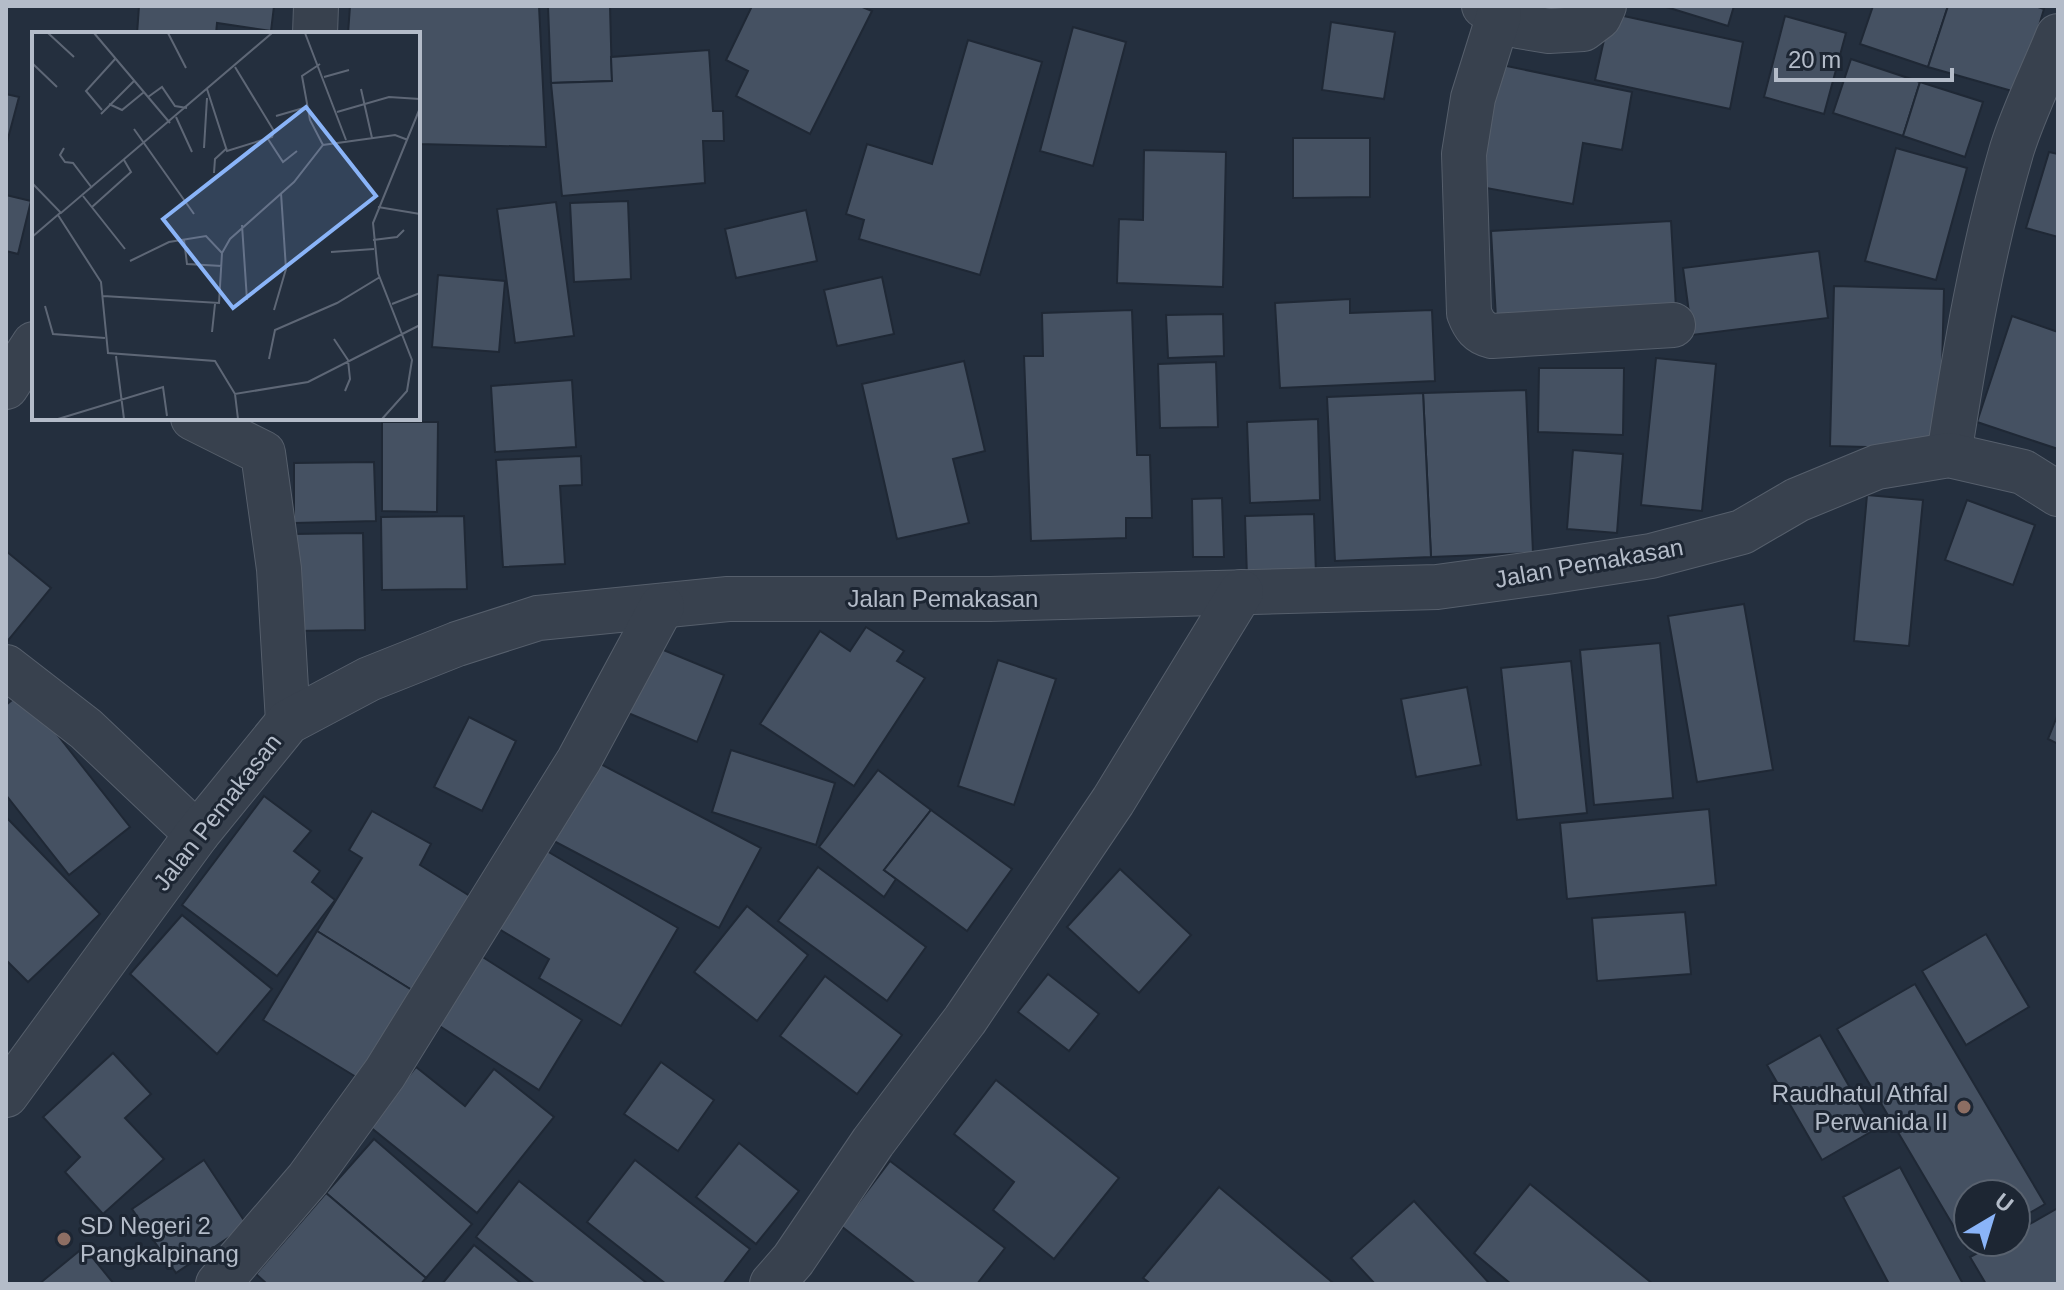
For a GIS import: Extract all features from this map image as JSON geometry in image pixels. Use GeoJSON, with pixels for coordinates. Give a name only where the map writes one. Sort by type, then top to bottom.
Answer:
{"type":"FeatureCollection","features":[{"type":"Feature","properties":{"kind":"street"},"geometry":{"type":"LineString","coordinates":[[315,32],[316,6]]}},
{"type":"Feature","properties":{"kind":"street"},"geometry":{"type":"LineString","coordinates":[[1604,6],[1599,17],[1583,29],[1549,31],[1519,26],[1491,11],[1464,154],[1469,313],[1479,331],[1492,336],[1673,325]]}},
{"type":"Feature","properties":{"kind":"street"},"geometry":{"type":"LineString","coordinates":[[1949,455],[1967,338],[1987,240],[2013,146],[2058,36]]}},
{"type":"Feature","properties":{"kind":"street"},"geometry":{"type":"LineString","coordinates":[[6,324],[32,341]]}},
{"type":"Feature","properties":{"kind":"street"},"geometry":{"type":"LineString","coordinates":[[6,387],[32,345]]}},
{"type":"Feature","properties":{"kind":"street"},"geometry":{"type":"LineString","coordinates":[[197,420],[263,453],[279,569],[288,722]]}},
{"type":"Feature","properties":{"kind":"street","name":"Jalan Pemakasan"},"geometry":{"type":"LineString","coordinates":[[6,1095],[197,834],[288,722],[369,679],[457,644],[524,622],[538,618],[728,599],[990,599],[1437,587],[1651,556],[1742,532],[1797,500],[1877,467],[1949,455],[2023,472],[2058,494]]}},
{"type":"Feature","properties":{"kind":"street"},"geometry":{"type":"LineString","coordinates":[[772,1284],[793,1260],[873,1142],[965,1020],[1113,801],[1241,592]]}},
{"type":"Feature","properties":{"kind":"street"},"geometry":{"type":"LineString","coordinates":[[218,1284],[308,1179],[385,1073],[579,760],[662,606]]}},
{"type":"Feature","properties":{"kind":"street"},"geometry":{"type":"LineString","coordinates":[[6,667],[86,729],[197,834]]}},
{"type":"Feature","properties":{"kind":"building"},"geometry":{"type":"Polygon","coordinates":[[[139,6],[274,6],[271,31],[217,23],[216,32],[137,32],[139,6]]]}},
{"type":"Feature","properties":{"kind":"building"},"geometry":{"type":"Polygon","coordinates":[[[350,6],[539,6],[546,147],[420,144],[420,32],[348,32],[350,6]]]}},
{"type":"Feature","properties":{"kind":"building"},"geometry":{"type":"Polygon","coordinates":[[[548,6],[610,6],[612,81],[551,83],[548,6]]]}},
{"type":"Feature","properties":{"kind":"building"},"geometry":{"type":"Polygon","coordinates":[[[752,6],[860,6],[872,11],[810,134],[736,96],[748,71],[726,60],[752,6]]]}},
{"type":"Feature","properties":{"kind":"building"},"geometry":{"type":"Polygon","coordinates":[[[1663,6],[1734,6],[1728,26],[1663,6]]]}},
{"type":"Feature","properties":{"kind":"building"},"geometry":{"type":"Polygon","coordinates":[[[1873,6],[1948,6],[1928,67],[1860,44],[1873,6]]]}},
{"type":"Feature","properties":{"kind":"building"},"geometry":{"type":"Polygon","coordinates":[[[1948,6],[2035,6],[2044,9],[2019,93],[1928,67],[1948,6]]]}},
{"type":"Feature","properties":{"kind":"building"},"geometry":{"type":"Polygon","coordinates":[[[1610,13],[1743,42],[1730,109],[1595,80],[1610,13]]]}},
{"type":"Feature","properties":{"kind":"building"},"geometry":{"type":"Polygon","coordinates":[[[1785,16],[1846,33],[1824,114],[1764,97],[1785,16]]]}},
{"type":"Feature","properties":{"kind":"building"},"geometry":{"type":"Polygon","coordinates":[[[1331,22],[1395,32],[1384,99],[1322,90],[1331,22]]]}},
{"type":"Feature","properties":{"kind":"building"},"geometry":{"type":"Polygon","coordinates":[[[1073,27],[1126,42],[1093,166],[1040,151],[1073,27]]]}},
{"type":"Feature","properties":{"kind":"building"},"geometry":{"type":"Polygon","coordinates":[[[968,40],[1042,62],[980,275],[859,239],[864,220],[846,214],[867,144],[932,164],[968,40]]]}},
{"type":"Feature","properties":{"kind":"building"},"geometry":{"type":"Polygon","coordinates":[[[709,50],[713,111],[723,111],[724,141],[703,141],[705,183],[562,196],[551,83],[612,81],[611,57],[709,50]]]}},
{"type":"Feature","properties":{"kind":"building"},"geometry":{"type":"Polygon","coordinates":[[[1851,59],[1920,82],[1903,136],[1833,113],[1851,59]]]}},
{"type":"Feature","properties":{"kind":"building"},"geometry":{"type":"Polygon","coordinates":[[[1492,63],[1632,92],[1622,150],[1583,143],[1573,204],[1470,185],[1492,63]]]}},
{"type":"Feature","properties":{"kind":"building"},"geometry":{"type":"Polygon","coordinates":[[[1920,82],[1983,102],[1965,157],[1903,136],[1920,82]]]}},
{"type":"Feature","properties":{"kind":"building"},"geometry":{"type":"Polygon","coordinates":[[[6,94],[19,97],[6,146],[6,94]]]}},
{"type":"Feature","properties":{"kind":"building"},"geometry":{"type":"Polygon","coordinates":[[[1293,138],[1370,138],[1370,197],[1293,198],[1293,138]]]}},
{"type":"Feature","properties":{"kind":"building"},"geometry":{"type":"Polygon","coordinates":[[[1896,148],[1967,168],[1936,280],[1865,261],[1896,148]]]}},
{"type":"Feature","properties":{"kind":"building"},"geometry":{"type":"Polygon","coordinates":[[[1144,150],[1226,152],[1223,287],[1117,283],[1119,219],[1143,220],[1144,150]]]}},
{"type":"Feature","properties":{"kind":"building"},"geometry":{"type":"Polygon","coordinates":[[[2049,152],[2058,154],[2058,237],[2026,228],[2049,152]]]}},
{"type":"Feature","properties":{"kind":"building"},"geometry":{"type":"Polygon","coordinates":[[[6,195],[31,201],[18,254],[6,251],[6,195]]]}},
{"type":"Feature","properties":{"kind":"building"},"geometry":{"type":"Polygon","coordinates":[[[628,201],[631,279],[574,282],[570,203],[628,201]]]}},
{"type":"Feature","properties":{"kind":"building"},"geometry":{"type":"Polygon","coordinates":[[[556,202],[574,336],[515,343],[497,209],[556,202]]]}},
{"type":"Feature","properties":{"kind":"building"},"geometry":{"type":"Polygon","coordinates":[[[806,210],[817,261],[736,278],[725,229],[806,210]]]}},
{"type":"Feature","properties":{"kind":"building"},"geometry":{"type":"Polygon","coordinates":[[[1671,221],[1676,308],[1496,318],[1491,231],[1671,221]]]}},
{"type":"Feature","properties":{"kind":"building"},"geometry":{"type":"Polygon","coordinates":[[[1819,251],[1828,318],[1692,335],[1683,268],[1819,251]]]}},
{"type":"Feature","properties":{"kind":"building"},"geometry":{"type":"Polygon","coordinates":[[[438,275],[505,281],[499,352],[432,347],[438,275]]]}},
{"type":"Feature","properties":{"kind":"building"},"geometry":{"type":"Polygon","coordinates":[[[882,277],[894,334],[837,346],[824,290],[882,277]]]}},
{"type":"Feature","properties":{"kind":"building"},"geometry":{"type":"Polygon","coordinates":[[[1834,286],[1944,289],[1940,449],[1830,446],[1834,286]]]}},
{"type":"Feature","properties":{"kind":"building"},"geometry":{"type":"Polygon","coordinates":[[[1350,299],[1350,313],[1432,310],[1435,381],[1280,388],[1275,303],[1350,299]]]}},
{"type":"Feature","properties":{"kind":"building"},"geometry":{"type":"Polygon","coordinates":[[[1132,310],[1137,455],[1150,455],[1152,518],[1126,518],[1126,538],[1031,541],[1024,356],[1043,356],[1042,313],[1132,310]]]}},
{"type":"Feature","properties":{"kind":"building"},"geometry":{"type":"Polygon","coordinates":[[[1223,314],[1224,356],[1168,358],[1166,315],[1223,314]]]}},
{"type":"Feature","properties":{"kind":"building"},"geometry":{"type":"Polygon","coordinates":[[[2012,316],[2058,332],[2058,449],[1977,422],[2012,316]]]}},
{"type":"Feature","properties":{"kind":"building"},"geometry":{"type":"Polygon","coordinates":[[[1656,358],[1716,364],[1702,511],[1641,505],[1656,358]]]}},
{"type":"Feature","properties":{"kind":"building"},"geometry":{"type":"Polygon","coordinates":[[[964,361],[985,451],[953,459],[969,523],[897,539],[862,384],[964,361]]]}},
{"type":"Feature","properties":{"kind":"building"},"geometry":{"type":"Polygon","coordinates":[[[1216,362],[1218,427],[1160,428],[1158,364],[1216,362]]]}},
{"type":"Feature","properties":{"kind":"building"},"geometry":{"type":"Polygon","coordinates":[[[1539,368],[1624,368],[1623,435],[1538,432],[1539,368]]]}},
{"type":"Feature","properties":{"kind":"building"},"geometry":{"type":"Polygon","coordinates":[[[572,380],[576,447],[495,452],[491,386],[572,380]]]}},
{"type":"Feature","properties":{"kind":"building"},"geometry":{"type":"Polygon","coordinates":[[[1526,390],[1533,553],[1431,557],[1423,393],[1526,390]]]}},
{"type":"Feature","properties":{"kind":"building"},"geometry":{"type":"Polygon","coordinates":[[[1423,393],[1431,557],[1335,561],[1327,397],[1423,393]]]}},
{"type":"Feature","properties":{"kind":"building"},"geometry":{"type":"Polygon","coordinates":[[[1318,419],[1320,500],[1250,503],[1247,422],[1318,419]]]}},
{"type":"Feature","properties":{"kind":"building"},"geometry":{"type":"Polygon","coordinates":[[[382,422],[438,422],[437,512],[382,511],[382,422]]]}},
{"type":"Feature","properties":{"kind":"building"},"geometry":{"type":"Polygon","coordinates":[[[1573,450],[1623,454],[1617,533],[1567,529],[1573,450]]]}},
{"type":"Feature","properties":{"kind":"building"},"geometry":{"type":"Polygon","coordinates":[[[581,456],[582,485],[560,486],[565,564],[503,567],[496,460],[581,456]]]}},
{"type":"Feature","properties":{"kind":"building"},"geometry":{"type":"Polygon","coordinates":[[[374,462],[376,521],[294,523],[294,463],[374,462]]]}},
{"type":"Feature","properties":{"kind":"building"},"geometry":{"type":"Polygon","coordinates":[[[1867,495],[1923,500],[1909,646],[1854,641],[1867,495]]]}},
{"type":"Feature","properties":{"kind":"building"},"geometry":{"type":"Polygon","coordinates":[[[1222,498],[1224,557],[1193,557],[1192,499],[1222,498]]]}},
{"type":"Feature","properties":{"kind":"building"},"geometry":{"type":"Polygon","coordinates":[[[1967,500],[2035,525],[2013,585],[1945,560],[1967,500]]]}},
{"type":"Feature","properties":{"kind":"building"},"geometry":{"type":"Polygon","coordinates":[[[1314,514],[1316,575],[1247,577],[1245,516],[1314,514]]]}},
{"type":"Feature","properties":{"kind":"building"},"geometry":{"type":"Polygon","coordinates":[[[464,516],[467,589],[382,590],[381,517],[464,516]]]}},
{"type":"Feature","properties":{"kind":"building"},"geometry":{"type":"Polygon","coordinates":[[[363,533],[365,630],[293,631],[292,534],[363,533]]]}},
{"type":"Feature","properties":{"kind":"building"},"geometry":{"type":"Polygon","coordinates":[[[6,551],[51,588],[6,643],[6,551]]]}},
{"type":"Feature","properties":{"kind":"building"},"geometry":{"type":"Polygon","coordinates":[[[1744,604],[1773,770],[1697,782],[1668,616],[1744,604]]]}},
{"type":"Feature","properties":{"kind":"building"},"geometry":{"type":"Polygon","coordinates":[[[866,627],[904,651],[897,661],[925,678],[854,786],[760,724],[820,631],[850,651],[866,627]]]}},
{"type":"Feature","properties":{"kind":"building"},"geometry":{"type":"Polygon","coordinates":[[[1660,643],[1673,798],[1594,805],[1580,650],[1660,643]]]}},
{"type":"Feature","properties":{"kind":"building"},"geometry":{"type":"Polygon","coordinates":[[[649,644],[724,675],[697,742],[621,710],[649,644]]]}},
{"type":"Feature","properties":{"kind":"building"},"geometry":{"type":"Polygon","coordinates":[[[998,660],[1056,679],[1014,805],[958,786],[998,660]]]}},
{"type":"Feature","properties":{"kind":"building"},"geometry":{"type":"Polygon","coordinates":[[[1571,661],[1587,813],[1517,820],[1501,668],[1571,661]]]}},
{"type":"Feature","properties":{"kind":"building"},"geometry":{"type":"Polygon","coordinates":[[[1467,687],[1481,765],[1416,777],[1401,699],[1467,687]]]}},
{"type":"Feature","properties":{"kind":"building"},"geometry":{"type":"Polygon","coordinates":[[[23,691],[130,827],[69,875],[6,795],[6,705],[23,691]]]}},
{"type":"Feature","properties":{"kind":"building"},"geometry":{"type":"Polygon","coordinates":[[[2058,714],[2058,744],[2048,739],[2058,714]]]}},
{"type":"Feature","properties":{"kind":"building"},"geometry":{"type":"Polygon","coordinates":[[[469,717],[516,741],[482,811],[434,787],[469,717]]]}},
{"type":"Feature","properties":{"kind":"building"},"geometry":{"type":"Polygon","coordinates":[[[731,750],[835,783],[816,845],[712,812],[731,750]]]}},
{"type":"Feature","properties":{"kind":"building"},"geometry":{"type":"Polygon","coordinates":[[[591,759],[761,848],[719,928],[550,839],[591,759]]]}},
{"type":"Feature","properties":{"kind":"building"},"geometry":{"type":"Polygon","coordinates":[[[878,770],[931,810],[884,870],[896,879],[884,897],[819,847],[878,770]]]}},
{"type":"Feature","properties":{"kind":"building"},"geometry":{"type":"Polygon","coordinates":[[[264,796],[311,831],[294,851],[320,871],[312,882],[335,900],[277,976],[182,905],[264,796]]]}},
{"type":"Feature","properties":{"kind":"building"},"geometry":{"type":"Polygon","coordinates":[[[1709,809],[1716,885],[1567,899],[1560,823],[1709,809]]]}},
{"type":"Feature","properties":{"kind":"building"},"geometry":{"type":"Polygon","coordinates":[[[931,810],[1012,869],[967,931],[884,870],[931,810]]]}},
{"type":"Feature","properties":{"kind":"building"},"geometry":{"type":"Polygon","coordinates":[[[372,811],[431,844],[420,865],[473,898],[415,992],[317,931],[362,858],[349,850],[372,811]]]}},
{"type":"Feature","properties":{"kind":"building"},"geometry":{"type":"Polygon","coordinates":[[[6,817],[100,914],[28,982],[6,960],[6,817]]]}},
{"type":"Feature","properties":{"kind":"building"},"geometry":{"type":"Polygon","coordinates":[[[540,847],[678,928],[621,1026],[539,978],[549,959],[494,926],[540,847]]]}},
{"type":"Feature","properties":{"kind":"building"},"geometry":{"type":"Polygon","coordinates":[[[818,867],[926,947],[887,1001],[778,921],[818,867]]]}},
{"type":"Feature","properties":{"kind":"building"},"geometry":{"type":"Polygon","coordinates":[[[1120,869],[1191,935],[1139,993],[1067,927],[1120,869]]]}},
{"type":"Feature","properties":{"kind":"building"},"geometry":{"type":"Polygon","coordinates":[[[747,906],[808,955],[757,1021],[694,972],[747,906]]]}},
{"type":"Feature","properties":{"kind":"building"},"geometry":{"type":"Polygon","coordinates":[[[1685,912],[1691,974],[1597,981],[1592,918],[1685,912]]]}},
{"type":"Feature","properties":{"kind":"building"},"geometry":{"type":"Polygon","coordinates":[[[182,915],[272,989],[217,1054],[130,974],[182,915]]]}},
{"type":"Feature","properties":{"kind":"building"},"geometry":{"type":"Polygon","coordinates":[[[317,931],[415,992],[361,1080],[263,1020],[317,931]]]}},
{"type":"Feature","properties":{"kind":"building"},"geometry":{"type":"Polygon","coordinates":[[[1986,934],[2029,1007],[1966,1045],[1922,971],[1986,934]]]}},
{"type":"Feature","properties":{"kind":"building"},"geometry":{"type":"Polygon","coordinates":[[[481,956],[582,1020],[539,1090],[438,1025],[481,956]]]}},
{"type":"Feature","properties":{"kind":"building"},"geometry":{"type":"Polygon","coordinates":[[[1048,974],[1099,1014],[1069,1051],[1018,1012],[1048,974]]]}},
{"type":"Feature","properties":{"kind":"building"},"geometry":{"type":"Polygon","coordinates":[[[825,976],[902,1035],[857,1094],[780,1036],[825,976]]]}},
{"type":"Feature","properties":{"kind":"building"},"geometry":{"type":"Polygon","coordinates":[[[1915,984],[2030,1178],[1952,1178],[1952,1224],[1837,1029],[1915,984]]]}},
{"type":"Feature","properties":{"kind":"building"},"geometry":{"type":"Polygon","coordinates":[[[1820,1035],[1874,1130],[1822,1160],[1767,1065],[1820,1035]]]}},
{"type":"Feature","properties":{"kind":"building"},"geometry":{"type":"Polygon","coordinates":[[[113,1053],[151,1094],[125,1118],[164,1159],[103,1214],[65,1172],[80,1157],[43,1117],[113,1053]]]}},
{"type":"Feature","properties":{"kind":"building"},"geometry":{"type":"Polygon","coordinates":[[[661,1062],[714,1100],[678,1151],[624,1114],[661,1062]]]}},
{"type":"Feature","properties":{"kind":"building"},"geometry":{"type":"Polygon","coordinates":[[[416,1067],[465,1106],[494,1069],[554,1117],[477,1213],[369,1126],[416,1067]]]}},
{"type":"Feature","properties":{"kind":"building"},"geometry":{"type":"Polygon","coordinates":[[[996,1080],[1119,1178],[1054,1259],[993,1210],[1014,1182],[954,1134],[996,1080]]]}},
{"type":"Feature","properties":{"kind":"building"},"geometry":{"type":"Polygon","coordinates":[[[374,1139],[472,1224],[426,1278],[326,1193],[374,1139]]]}},
{"type":"Feature","properties":{"kind":"building"},"geometry":{"type":"Polygon","coordinates":[[[739,1143],[799,1191],[756,1244],[696,1197],[739,1143]]]}},
{"type":"Feature","properties":{"kind":"building"},"geometry":{"type":"Polygon","coordinates":[[[204,1160],[247,1225],[176,1273],[132,1209],[204,1160]]]}},
{"type":"Feature","properties":{"kind":"building"},"geometry":{"type":"Polygon","coordinates":[[[635,1160],[750,1249],[723,1284],[666,1284],[587,1222],[635,1160]]]}},
{"type":"Feature","properties":{"kind":"building"},"geometry":{"type":"Polygon","coordinates":[[[890,1161],[1005,1248],[977,1284],[916,1284],[841,1226],[890,1161]]]}},
{"type":"Feature","properties":{"kind":"building"},"geometry":{"type":"Polygon","coordinates":[[[1900,1167],[1963,1284],[1889,1284],[1843,1197],[1900,1167]]]}},
{"type":"Feature","properties":{"kind":"building"},"geometry":{"type":"Polygon","coordinates":[[[519,1181],[648,1284],[535,1284],[476,1237],[519,1181]]]}},
{"type":"Feature","properties":{"kind":"building"},"geometry":{"type":"Polygon","coordinates":[[[2032,1182],[2045,1204],[2032,1212],[2032,1182]]]}},
{"type":"Feature","properties":{"kind":"building"},"geometry":{"type":"Polygon","coordinates":[[[1530,1184],[1653,1284],[1511,1284],[1474,1253],[1530,1184]]]}},
{"type":"Feature","properties":{"kind":"building"},"geometry":{"type":"Polygon","coordinates":[[[1219,1187],[1332,1282],[1151,1284],[1143,1278],[1219,1187]]]}},
{"type":"Feature","properties":{"kind":"building"},"geometry":{"type":"Polygon","coordinates":[[[326,1193],[426,1278],[421,1284],[267,1284],[256,1274],[326,1193]]]}},
{"type":"Feature","properties":{"kind":"building"},"geometry":{"type":"Polygon","coordinates":[[[1414,1201],[1490,1284],[1375,1284],[1351,1258],[1414,1201]]]}},
{"type":"Feature","properties":{"kind":"building"},"geometry":{"type":"Polygon","coordinates":[[[2058,1208],[2058,1284],[1986,1284],[1971,1258],[2032,1258],[2032,1223],[2058,1208]]]}},
{"type":"Feature","properties":{"kind":"building"},"geometry":{"type":"Polygon","coordinates":[[[474,1245],[522,1284],[442,1284],[474,1245]]]}},
{"type":"Feature","properties":{"kind":"building"},"geometry":{"type":"Polygon","coordinates":[[[84,1247],[114,1284],[39,1284],[84,1247]]]}},
{"type":"Feature","properties":{"kind":"place","name":"Raudhatul Athfal Perwanida II"},"geometry":{"type":"Point","coordinates":[1964,1107]}},
{"type":"Feature","properties":{"kind":"place","name":"SD Negeri 2 Pangkalpinang"},"geometry":{"type":"Point","coordinates":[64,1239]}}]}
